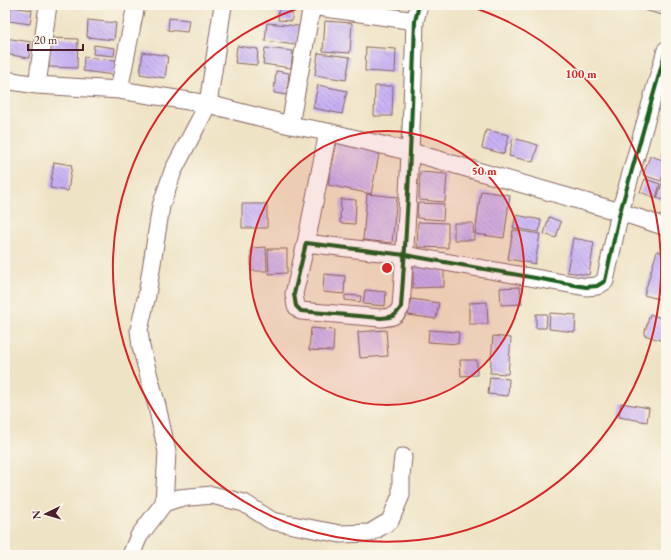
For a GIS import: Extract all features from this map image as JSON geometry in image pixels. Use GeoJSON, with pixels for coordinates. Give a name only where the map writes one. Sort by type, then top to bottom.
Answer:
{"type":"FeatureCollection","features":[{"type":"Feature","properties":{"kind":"street"},"geometry":{"type":"LineString","coordinates":[[37,85],[48,5]]}},
{"type":"Feature","properties":{"kind":"street"},"geometry":{"type":"LineString","coordinates":[[119,90],[136,5]]}},
{"type":"Feature","properties":{"kind":"street"},"geometry":{"type":"LineString","coordinates":[[131,555],[139,536],[164,503],[167,452],[157,406],[141,347],[139,330],[147,295],[162,206],[173,171],[208,104],[223,5]]}},
{"type":"Feature","properties":{"kind":"street"},"geometry":{"type":"LineString","coordinates":[[290,125],[312,6],[417,13],[411,152],[401,307],[397,314],[392,318],[300,311],[296,306],[294,294],[306,243],[328,132]]}},
{"type":"Feature","properties":{"kind":"street"},"geometry":{"type":"LineString","coordinates":[[306,243],[405,255],[586,287],[597,286],[605,281],[620,212],[666,50]]}},
{"type":"Feature","properties":{"kind":"street"},"geometry":{"type":"LineString","coordinates":[[5,80],[37,85],[119,90],[208,104],[290,125],[328,132],[411,152],[620,212],[666,227]]}},
{"type":"Feature","properties":{"kind":"street"},"geometry":{"type":"LineString","coordinates":[[164,503],[179,498],[212,495],[244,503],[272,521],[340,534],[370,533],[390,521],[401,495],[403,457]]}},
{"type":"Feature","properties":{"kind":"building"},"geometry":{"type":"Polygon","coordinates":[[[279,5],[292,5],[292,21],[278,20],[279,5]]]}},
{"type":"Feature","properties":{"kind":"building"},"geometry":{"type":"Polygon","coordinates":[[[645,5],[666,5],[666,16],[644,10],[645,5]]]}},
{"type":"Feature","properties":{"kind":"building"},"geometry":{"type":"Polygon","coordinates":[[[11,7],[32,10],[30,24],[9,21],[11,7]]]}},
{"type":"Feature","properties":{"kind":"building"},"geometry":{"type":"Polygon","coordinates":[[[169,18],[189,20],[187,32],[168,30],[169,18]]]}},
{"type":"Feature","properties":{"kind":"building"},"geometry":{"type":"Polygon","coordinates":[[[88,20],[116,23],[114,40],[87,37],[88,20]]]}},
{"type":"Feature","properties":{"kind":"building"},"geometry":{"type":"Polygon","coordinates":[[[325,21],[352,23],[350,53],[323,51],[325,21]]]}},
{"type":"Feature","properties":{"kind":"building"},"geometry":{"type":"Polygon","coordinates":[[[267,23],[299,26],[296,45],[265,41],[267,23]]]}},
{"type":"Feature","properties":{"kind":"building"},"geometry":{"type":"Polygon","coordinates":[[[5,38],[31,42],[29,58],[5,54],[5,38]]]}},
{"type":"Feature","properties":{"kind":"building"},"geometry":{"type":"Polygon","coordinates":[[[50,38],[78,39],[77,68],[49,67],[50,38]]]}},
{"type":"Feature","properties":{"kind":"building"},"geometry":{"type":"Polygon","coordinates":[[[94,45],[115,48],[114,56],[93,54],[94,45]]]}},
{"type":"Feature","properties":{"kind":"building"},"geometry":{"type":"Polygon","coordinates":[[[237,46],[258,49],[257,65],[235,63],[237,46]]]}},
{"type":"Feature","properties":{"kind":"building"},"geometry":{"type":"Polygon","coordinates":[[[366,47],[396,49],[395,73],[365,71],[366,47]]]}},
{"type":"Feature","properties":{"kind":"building"},"geometry":{"type":"Polygon","coordinates":[[[265,48],[293,51],[291,68],[263,64],[265,48]]]}},
{"type":"Feature","properties":{"kind":"building"},"geometry":{"type":"Polygon","coordinates":[[[143,52],[168,56],[165,78],[140,74],[143,52]]]}},
{"type":"Feature","properties":{"kind":"building"},"geometry":{"type":"Polygon","coordinates":[[[318,53],[350,57],[346,80],[315,75],[318,53]]]}},
{"type":"Feature","properties":{"kind":"building"},"geometry":{"type":"Polygon","coordinates":[[[84,57],[116,60],[114,75],[83,71],[84,57]]]}},
{"type":"Feature","properties":{"kind":"building"},"geometry":{"type":"Polygon","coordinates":[[[276,71],[289,73],[287,95],[274,93],[276,71]]]}},
{"type":"Feature","properties":{"kind":"building"},"geometry":{"type":"Polygon","coordinates":[[[318,85],[347,91],[342,114],[313,108],[318,85]]]}},
{"type":"Feature","properties":{"kind":"building"},"geometry":{"type":"Polygon","coordinates":[[[375,86],[393,86],[392,116],[374,116],[375,86]]]}},
{"type":"Feature","properties":{"kind":"building"},"geometry":{"type":"Polygon","coordinates":[[[486,130],[509,135],[504,154],[482,148],[486,130]]]}},
{"type":"Feature","properties":{"kind":"building"},"geometry":{"type":"Polygon","coordinates":[[[513,138],[538,145],[533,162],[509,156],[513,138]]]}},
{"type":"Feature","properties":{"kind":"building"},"geometry":{"type":"Polygon","coordinates":[[[337,141],[380,150],[371,194],[328,185],[337,141]]]}},
{"type":"Feature","properties":{"kind":"building"},"geometry":{"type":"Polygon","coordinates":[[[666,143],[666,158],[661,156],[666,143]]]}},
{"type":"Feature","properties":{"kind":"building"},"geometry":{"type":"Polygon","coordinates":[[[650,156],[666,161],[666,167],[661,181],[643,175],[650,156]]]}},
{"type":"Feature","properties":{"kind":"building"},"geometry":{"type":"Polygon","coordinates":[[[54,162],[72,165],[68,191],[50,188],[54,162]]]}},
{"type":"Feature","properties":{"kind":"building"},"geometry":{"type":"Polygon","coordinates":[[[420,172],[447,174],[445,202],[419,200],[420,172]]]}},
{"type":"Feature","properties":{"kind":"building"},"geometry":{"type":"Polygon","coordinates":[[[666,172],[666,201],[657,198],[666,172]]]}},
{"type":"Feature","properties":{"kind":"building"},"geometry":{"type":"Polygon","coordinates":[[[645,179],[660,184],[656,198],[640,192],[645,179]]]}},
{"type":"Feature","properties":{"kind":"building"},"geometry":{"type":"Polygon","coordinates":[[[481,191],[510,195],[504,238],[475,234],[481,191]]]}},
{"type":"Feature","properties":{"kind":"building"},"geometry":{"type":"Polygon","coordinates":[[[367,194],[397,197],[392,243],[363,240],[367,194]]]}},
{"type":"Feature","properties":{"kind":"building"},"geometry":{"type":"Polygon","coordinates":[[[341,199],[356,200],[355,224],[340,223],[341,199]]]}},
{"type":"Feature","properties":{"kind":"building"},"geometry":{"type":"Polygon","coordinates":[[[418,203],[444,204],[443,220],[417,218],[418,203]]]}},
{"type":"Feature","properties":{"kind":"building"},"geometry":{"type":"Polygon","coordinates":[[[242,204],[267,204],[267,228],[242,228],[242,204]]]}},
{"type":"Feature","properties":{"kind":"building"},"geometry":{"type":"Polygon","coordinates":[[[516,215],[541,220],[539,232],[513,228],[516,215]]]}},
{"type":"Feature","properties":{"kind":"building"},"geometry":{"type":"Polygon","coordinates":[[[549,217],[561,222],[556,238],[544,234],[549,217]]]}},
{"type":"Feature","properties":{"kind":"building"},"geometry":{"type":"Polygon","coordinates":[[[418,222],[448,223],[448,248],[417,247],[418,222]]]}},
{"type":"Feature","properties":{"kind":"building"},"geometry":{"type":"Polygon","coordinates":[[[454,223],[473,223],[474,240],[454,240],[454,223]]]}},
{"type":"Feature","properties":{"kind":"building"},"geometry":{"type":"Polygon","coordinates":[[[513,230],[540,234],[535,264],[508,259],[513,230]]]}},
{"type":"Feature","properties":{"kind":"building"},"geometry":{"type":"Polygon","coordinates":[[[573,238],[594,242],[589,275],[567,272],[573,238]]]}},
{"type":"Feature","properties":{"kind":"building"},"geometry":{"type":"Polygon","coordinates":[[[266,247],[267,271],[251,271],[251,248],[266,247]]]}},
{"type":"Feature","properties":{"kind":"building"},"geometry":{"type":"Polygon","coordinates":[[[268,249],[287,249],[287,273],[269,274],[268,249]]]}},
{"type":"Feature","properties":{"kind":"building"},"geometry":{"type":"Polygon","coordinates":[[[657,251],[666,254],[666,301],[644,295],[657,251]]]}},
{"type":"Feature","properties":{"kind":"building"},"geometry":{"type":"Polygon","coordinates":[[[413,265],[444,265],[444,287],[413,288],[413,265]]]}},
{"type":"Feature","properties":{"kind":"building"},"geometry":{"type":"Polygon","coordinates":[[[324,274],[345,276],[344,294],[323,292],[324,274]]]}},
{"type":"Feature","properties":{"kind":"building"},"geometry":{"type":"Polygon","coordinates":[[[520,287],[522,304],[501,305],[500,288],[520,287]]]}},
{"type":"Feature","properties":{"kind":"building"},"geometry":{"type":"Polygon","coordinates":[[[365,290],[386,292],[385,306],[363,304],[365,290]]]}},
{"type":"Feature","properties":{"kind":"building"},"geometry":{"type":"Polygon","coordinates":[[[345,295],[361,296],[360,302],[345,300],[345,295]]]}},
{"type":"Feature","properties":{"kind":"building"},"geometry":{"type":"Polygon","coordinates":[[[411,299],[439,303],[436,319],[408,315],[411,299]]]}},
{"type":"Feature","properties":{"kind":"building"},"geometry":{"type":"Polygon","coordinates":[[[487,302],[488,324],[469,324],[469,303],[487,302]]]}},
{"type":"Feature","properties":{"kind":"building"},"geometry":{"type":"Polygon","coordinates":[[[550,313],[576,315],[575,332],[549,329],[550,313]]]}},
{"type":"Feature","properties":{"kind":"building"},"geometry":{"type":"Polygon","coordinates":[[[536,314],[547,314],[546,328],[536,328],[536,314]]]}},
{"type":"Feature","properties":{"kind":"building"},"geometry":{"type":"Polygon","coordinates":[[[650,314],[666,320],[666,342],[644,335],[650,314]]]}},
{"type":"Feature","properties":{"kind":"building"},"geometry":{"type":"Polygon","coordinates":[[[311,328],[334,330],[333,351],[309,350],[311,328]]]}},
{"type":"Feature","properties":{"kind":"building"},"geometry":{"type":"Polygon","coordinates":[[[386,330],[388,356],[360,358],[358,332],[386,330]]]}},
{"type":"Feature","properties":{"kind":"building"},"geometry":{"type":"Polygon","coordinates":[[[429,330],[459,332],[458,344],[428,342],[429,330]]]}},
{"type":"Feature","properties":{"kind":"building"},"geometry":{"type":"Polygon","coordinates":[[[493,336],[511,338],[508,374],[490,373],[493,336]]]}},
{"type":"Feature","properties":{"kind":"building"},"geometry":{"type":"Polygon","coordinates":[[[460,360],[477,360],[477,375],[461,376],[460,360]]]}},
{"type":"Feature","properties":{"kind":"building"},"geometry":{"type":"Polygon","coordinates":[[[490,377],[509,379],[508,396],[488,394],[490,377]]]}},
{"type":"Feature","properties":{"kind":"building"},"geometry":{"type":"Polygon","coordinates":[[[621,403],[649,408],[647,422],[619,417],[621,403]]]}},
{"type":"Feature","properties":{"kind":"cycle path"},"geometry":{"type":"LineString","coordinates":[[419,5],[415,21],[410,164],[406,236],[403,271],[401,307],[393,316],[381,318],[301,311],[296,306],[294,294],[306,243],[405,255],[586,287],[597,286],[605,281],[620,212],[666,50]]}}]}
